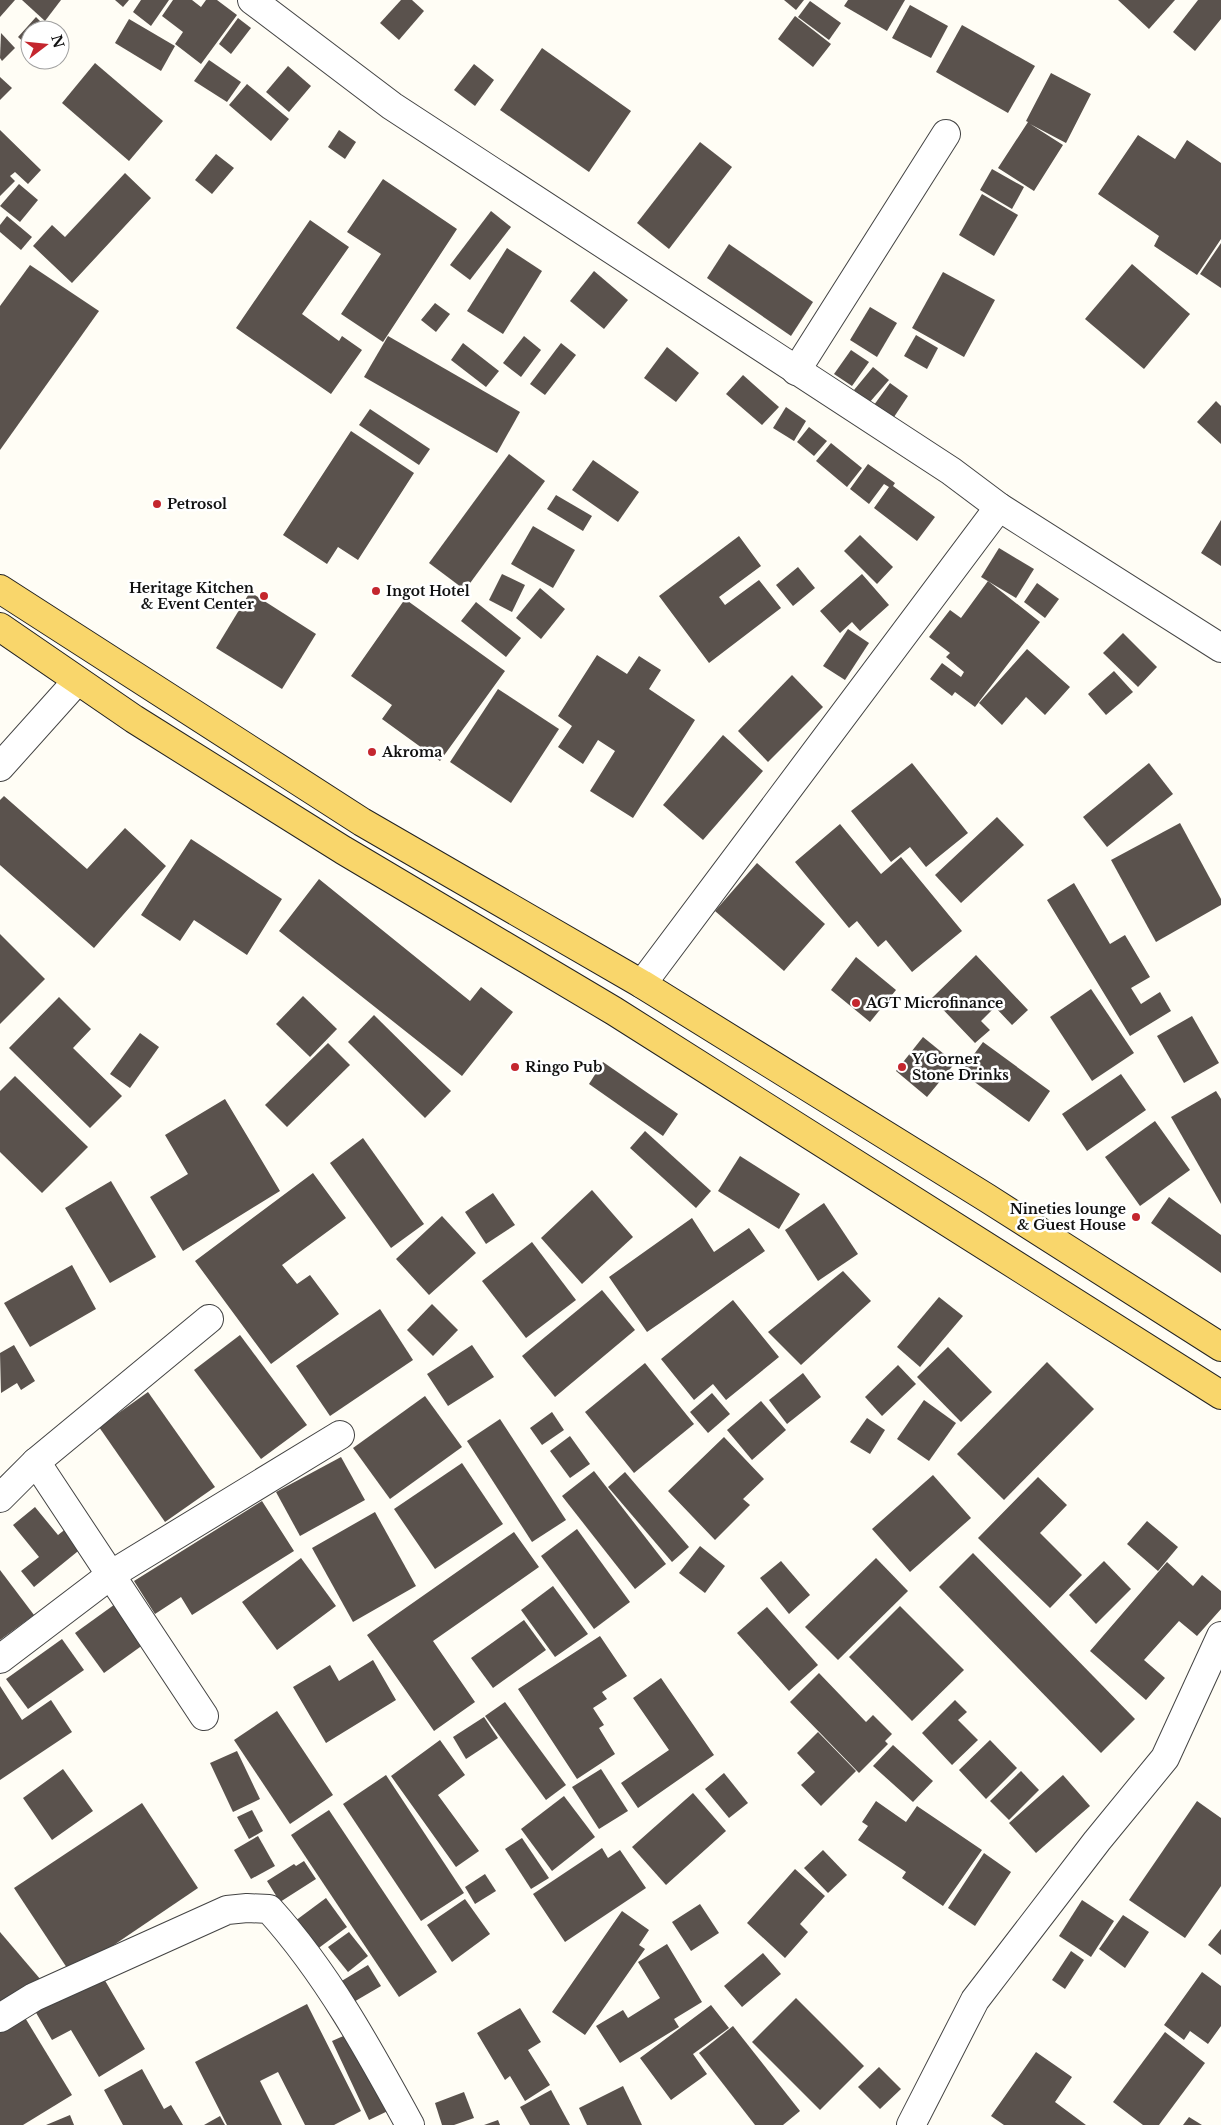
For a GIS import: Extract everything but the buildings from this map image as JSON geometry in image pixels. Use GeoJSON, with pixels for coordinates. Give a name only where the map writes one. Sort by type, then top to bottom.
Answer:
{"type":"FeatureCollection","features":[{"type":"Feature","properties":{"kind":"main road"},"geometry":{"type":"LineString","coordinates":[[0,589],[362,822],[642,984],[987,1198],[1221,1347]]}},
{"type":"Feature","properties":{"kind":"main road"},"geometry":{"type":"LineString","coordinates":[[0,627],[77,681],[343,850],[614,1011],[1221,1395]]}},
{"type":"Feature","properties":{"kind":"street"},"geometry":{"type":"LineString","coordinates":[[252,0],[392,106],[951,471],[999,507],[1221,648]]}},
{"type":"Feature","properties":{"kind":"street"},"geometry":{"type":"LineString","coordinates":[[796,370],[946,134]]}},
{"type":"Feature","properties":{"kind":"street"},"geometry":{"type":"LineString","coordinates":[[642,984],[999,507]]}},
{"type":"Feature","properties":{"kind":"street"},"geometry":{"type":"LineString","coordinates":[[0,767],[77,681]]}},
{"type":"Feature","properties":{"kind":"street"},"geometry":{"type":"LineString","coordinates":[[0,1498],[36,1462],[209,1319]]}},
{"type":"Feature","properties":{"kind":"street"},"geometry":{"type":"LineString","coordinates":[[0,1659],[112,1574],[340,1435]]}},
{"type":"Feature","properties":{"kind":"street"},"geometry":{"type":"LineString","coordinates":[[36,1462],[112,1574],[204,1716]]}},
{"type":"Feature","properties":{"kind":"street"},"geometry":{"type":"LineString","coordinates":[[911,2125],[975,2000],[1097,1841],[1165,1758],[1221,1636]]}},
{"type":"Feature","properties":{"kind":"street"},"geometry":{"type":"LineString","coordinates":[[0,2018],[34,1997],[227,1910],[247,1908],[269,1909],[294,1936],[363,2039],[410,2125]]}},
{"type":"Feature","properties":{"kind":"place","name":"Petrosol"},"geometry":{"type":"Point","coordinates":[157,504]}},
{"type":"Feature","properties":{"kind":"place","name":"Ingot Hotel"},"geometry":{"type":"Point","coordinates":[376,591]}},
{"type":"Feature","properties":{"kind":"place","name":"Heritage Kitchen & Event Center"},"geometry":{"type":"Point","coordinates":[264,596]}},
{"type":"Feature","properties":{"kind":"place","name":"Akroma"},"geometry":{"type":"Point","coordinates":[372,752]}},
{"type":"Feature","properties":{"kind":"place","name":"AGT Microfinance"},"geometry":{"type":"Point","coordinates":[856,1003]}},
{"type":"Feature","properties":{"kind":"place","name":"Ringo Pub"},"geometry":{"type":"Point","coordinates":[515,1067]}},
{"type":"Feature","properties":{"kind":"place","name":"Y Gorner Stone Drinks"},"geometry":{"type":"Point","coordinates":[902,1067]}},
{"type":"Feature","properties":{"kind":"place","name":"Nineties lounge & Guest House"},"geometry":{"type":"Point","coordinates":[1136,1217]}}]}
